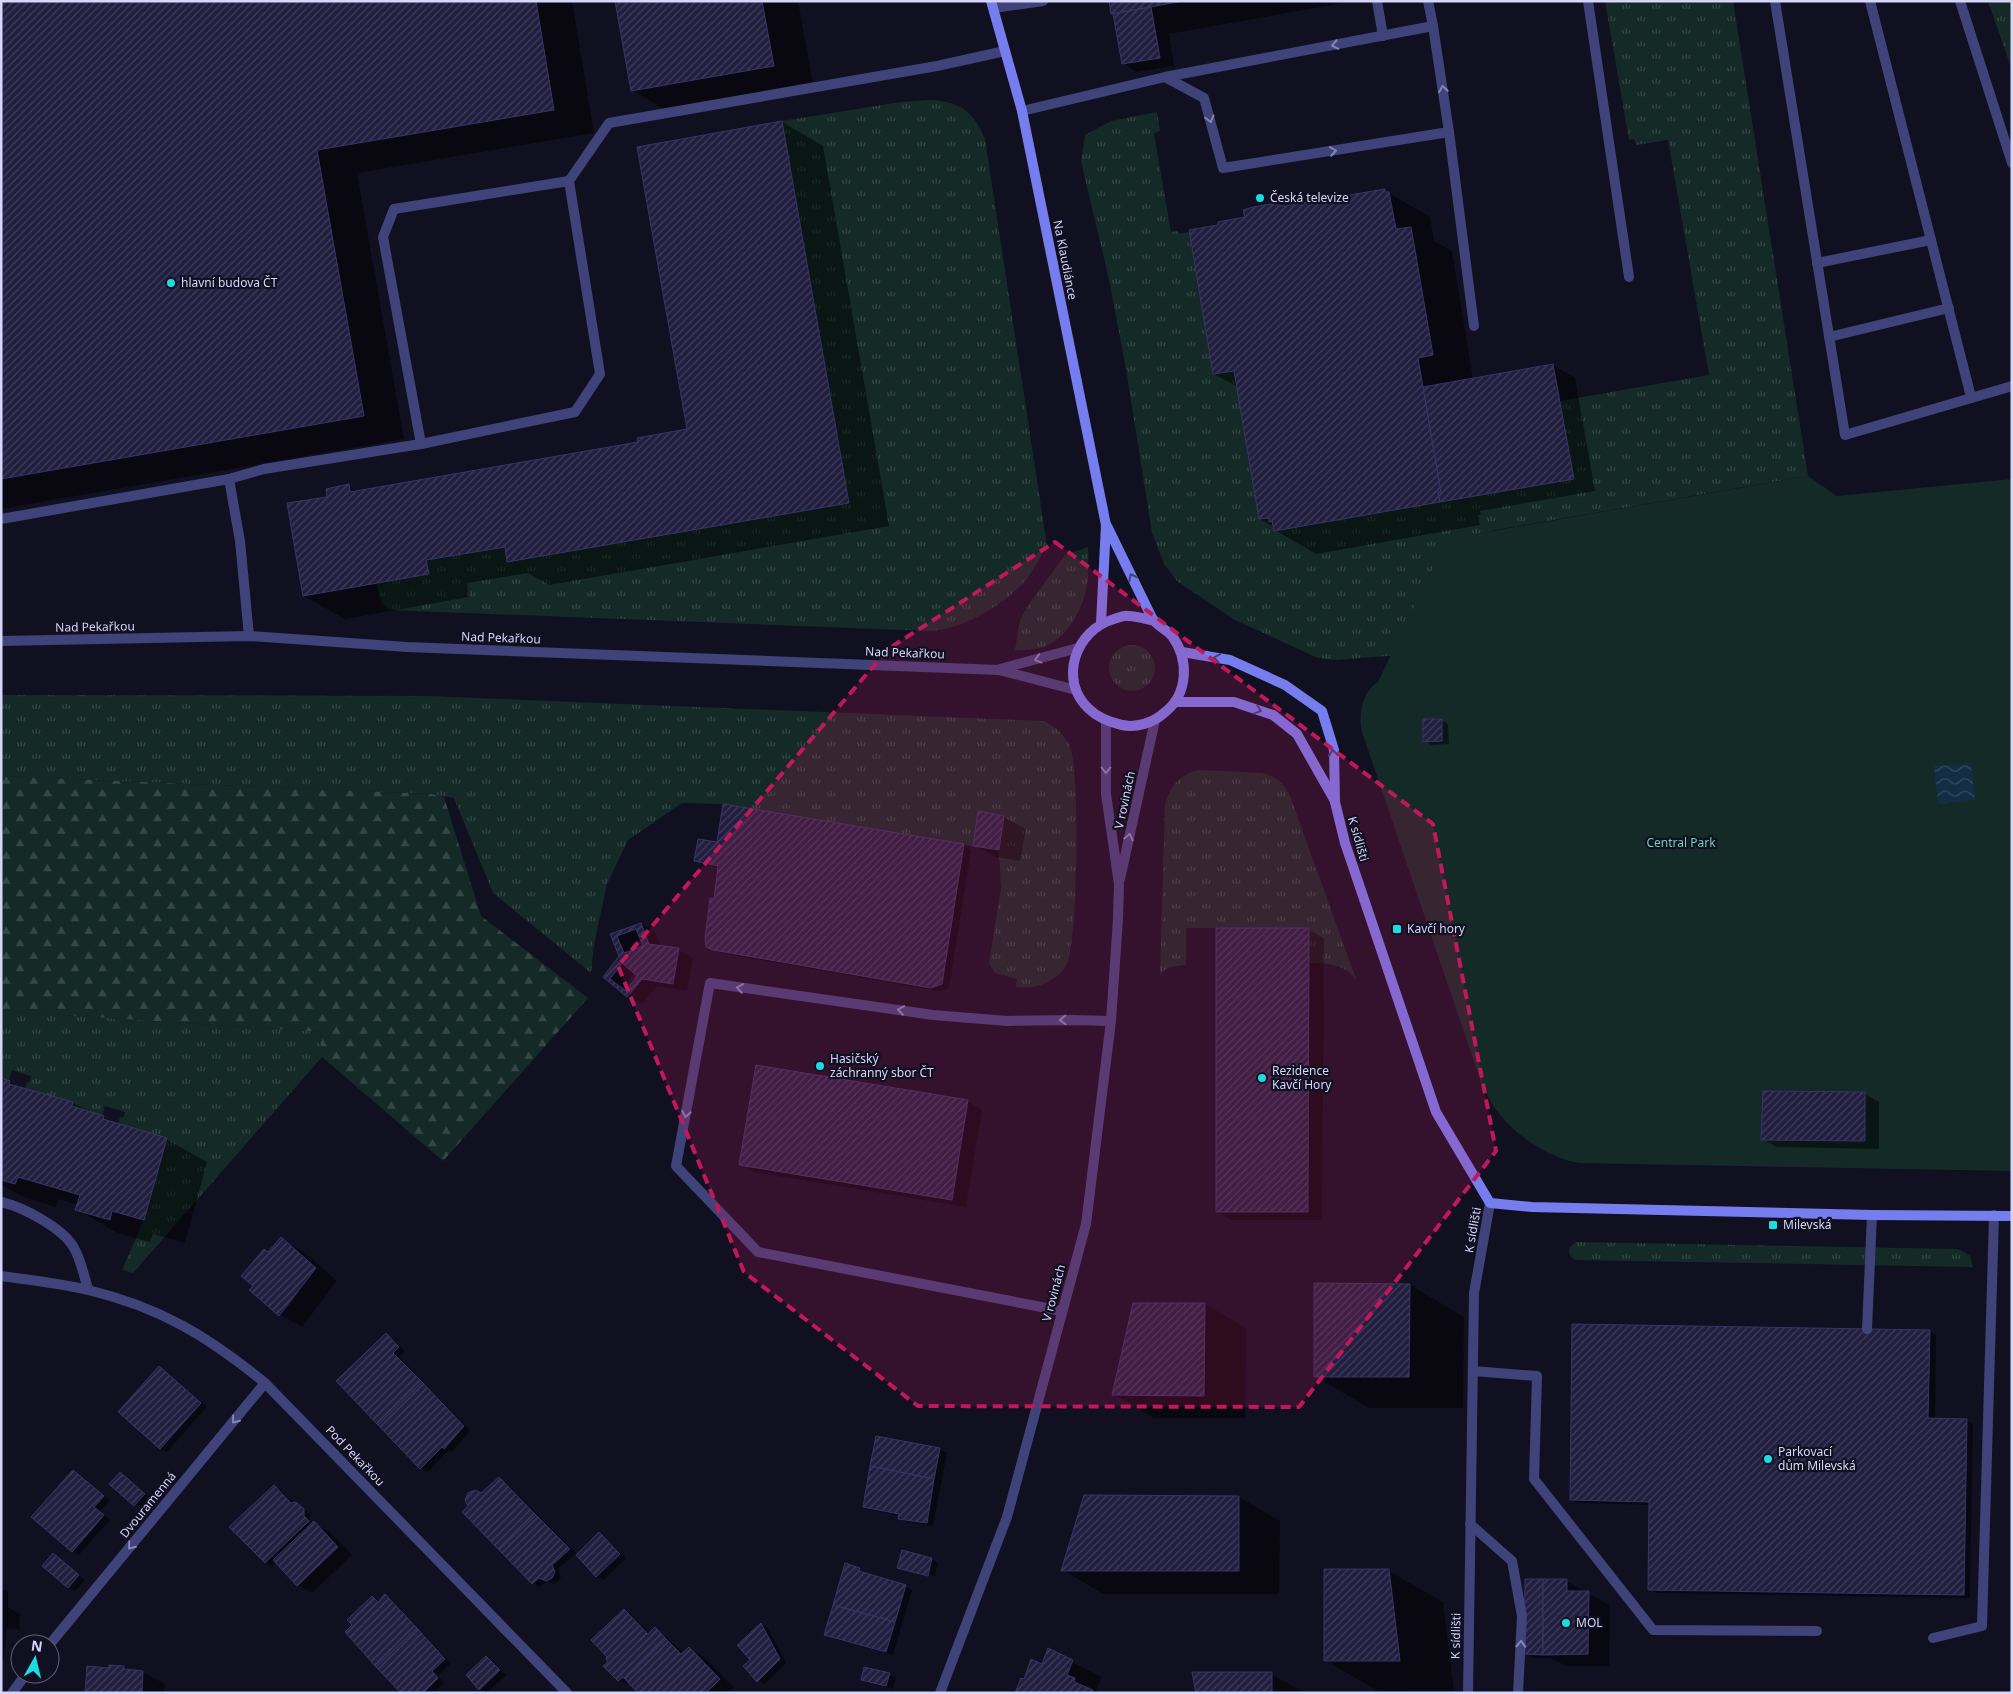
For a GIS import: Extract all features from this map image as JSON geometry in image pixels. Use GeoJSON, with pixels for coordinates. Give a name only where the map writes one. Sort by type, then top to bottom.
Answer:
{"type":"FeatureCollection","features":[{"type":"Feature","properties":{"kind":"street"},"geometry":{"type":"LineString","coordinates":[[992,5],[1042,1]]}},
{"type":"Feature","properties":{"kind":"street"},"geometry":{"type":"LineString","coordinates":[[1377,1],[1383,36]]}},
{"type":"Feature","properties":{"kind":"street"},"geometry":{"type":"LineString","coordinates":[[1428,1],[1449,132],[1474,326]]}},
{"type":"Feature","properties":{"kind":"street"},"geometry":{"type":"LineString","coordinates":[[1588,1],[1629,277]]}},
{"type":"Feature","properties":{"kind":"street"},"geometry":{"type":"LineString","coordinates":[[1775,1],[1845,435],[2012,386]]}},
{"type":"Feature","properties":{"kind":"street"},"geometry":{"type":"LineString","coordinates":[[1870,1],[1972,397]]}},
{"type":"Feature","properties":{"kind":"street"},"geometry":{"type":"LineString","coordinates":[[1960,1],[2012,163]]}},
{"type":"Feature","properties":{"kind":"street","name":"Na Klaudiánce"},"geometry":{"type":"LineString","coordinates":[[992,5],[1022,111],[1106,525],[1101,623]]}},
{"type":"Feature","properties":{"kind":"street"},"geometry":{"type":"LineString","coordinates":[[1022,111],[1165,77],[1433,26]]}},
{"type":"Feature","properties":{"kind":"street"},"geometry":{"type":"LineString","coordinates":[[1,519],[230,479],[264,469],[421,444],[575,412],[600,374],[569,181],[609,123],[937,66],[1005,51]]}},
{"type":"Feature","properties":{"kind":"street"},"geometry":{"type":"LineString","coordinates":[[1165,77],[1204,98],[1223,168],[1449,132]]}},
{"type":"Feature","properties":{"kind":"street"},"geometry":{"type":"LineString","coordinates":[[421,444],[383,237],[394,209],[569,181]]}},
{"type":"Feature","properties":{"kind":"street"},"geometry":{"type":"LineString","coordinates":[[1817,263],[1931,240]]}},
{"type":"Feature","properties":{"kind":"street"},"geometry":{"type":"LineString","coordinates":[[1829,337],[1949,308]]}},
{"type":"Feature","properties":{"kind":"street"},"geometry":{"type":"LineString","coordinates":[[230,479],[240,542],[249,636]]}},
{"type":"Feature","properties":{"kind":"street","name":"Na Klaudiánce"},"geometry":{"type":"LineString","coordinates":[[1106,525],[1154,621]]}},
{"type":"Feature","properties":{"kind":"street","name":"Na Klaudiánce"},"geometry":{"type":"LineString","coordinates":[[1076,690],[1073,668],[1078,648],[1087,634],[1101,623],[1127,615],[1154,621],[1171,634],[1182,652]]}},
{"type":"Feature","properties":{"kind":"street","name":"Nad Pekařkou"},"geometry":{"type":"LineString","coordinates":[[1,642],[249,636],[407,646],[999,670],[1076,690]]}},
{"type":"Feature","properties":{"kind":"street","name":"Nad Pekařkou"},"geometry":{"type":"LineString","coordinates":[[999,670],[1078,648]]}},
{"type":"Feature","properties":{"kind":"street"},"geometry":{"type":"LineString","coordinates":[[1076,690],[1088,708],[1106,722],[1131,727],[1155,720],[1175,702],[1182,686],[1185,669],[1182,652]]}},
{"type":"Feature","properties":{"kind":"street","name":"K sídlišti"},"geometry":{"type":"LineString","coordinates":[[1182,652],[1230,660],[1285,685],[1322,711],[1334,750],[1335,802],[1345,843],[1436,1112],[1490,1203],[1474,1293],[1468,1693]]}},
{"type":"Feature","properties":{"kind":"street","name":"K sídlišti"},"geometry":{"type":"LineString","coordinates":[[1175,702],[1234,702],[1273,715],[1297,734],[1335,802]]}},
{"type":"Feature","properties":{"kind":"street","name":"V rovinách"},"geometry":{"type":"LineString","coordinates":[[1119,884],[1155,720]]}},
{"type":"Feature","properties":{"kind":"street","name":"V rovinách"},"geometry":{"type":"LineString","coordinates":[[940,1693],[1006,1517],[1086,1224],[1111,1021],[1118,919],[1119,884],[1106,794],[1106,722]]}},
{"type":"Feature","properties":{"kind":"street"},"geometry":{"type":"LineString","coordinates":[[1062,1311],[758,1252],[676,1166],[710,983],[933,1015],[1008,1022],[1111,1021]]}},
{"type":"Feature","properties":{"kind":"street"},"geometry":{"type":"LineString","coordinates":[[1,1202],[34,1215],[65,1237],[74,1248],[88,1290]]}},
{"type":"Feature","properties":{"kind":"street"},"geometry":{"type":"LineString","coordinates":[[1490,1203],[1532,1207],[1872,1215],[2012,1216]]}},
{"type":"Feature","properties":{"kind":"street"},"geometry":{"type":"LineString","coordinates":[[1867,1329],[1872,1215]]}},
{"type":"Feature","properties":{"kind":"street"},"geometry":{"type":"LineString","coordinates":[[1933,1638],[1982,1626],[1994,1215]]}},
{"type":"Feature","properties":{"kind":"street","name":"Pod Pekařkou"},"geometry":{"type":"LineString","coordinates":[[1,1276],[88,1290],[142,1306],[191,1328],[230,1354],[266,1382],[568,1693]]}},
{"type":"Feature","properties":{"kind":"street"},"geometry":{"type":"LineString","coordinates":[[1474,1371],[1537,1376],[1534,1479],[1653,1630],[1817,1631]]}},
{"type":"Feature","properties":{"kind":"street","name":"Dvouramenná"},"geometry":{"type":"LineString","coordinates":[[58,1634],[266,1382]]}},
{"type":"Feature","properties":{"kind":"street"},"geometry":{"type":"LineString","coordinates":[[1470,1524],[1512,1561],[1522,1616],[1518,1693]]}},
{"type":"Feature","properties":{"kind":"highlighted area"},"geometry":{"type":"Polygon","coordinates":[[[1055,542],[1433,824],[1496,1151],[1299,1407],[918,1406],[744,1272],[618,966],[888,649],[1055,542]]]}},
{"type":"Feature","properties":{"kind":"green space"},"geometry":{"type":"Polygon","coordinates":[[[1605,1],[1733,1],[1808,476],[1490,531],[1452,651],[1335,660],[1318,658],[1235,620],[1177,581],[1164,564],[1152,533],[1127,375],[1109,279],[1081,161],[1085,135],[1111,121],[1157,112],[1160,131],[1154,133],[1171,232],[1178,231],[1179,234],[1189,232],[1213,374],[1234,371],[1259,519],[1269,518],[1269,522],[1272,521],[1274,531],[1573,479],[1560,401],[1709,375],[1668,140],[1636,145],[1634,139],[1629,140],[1605,1]]]}},
{"type":"Feature","properties":{"kind":"green space"},"geometry":{"type":"Polygon","coordinates":[[[1988,1],[2012,1],[2012,70],[1988,1]]]}},
{"type":"Feature","properties":{"kind":"green space"},"geometry":{"type":"Polygon","coordinates":[[[930,100],[950,103],[965,110],[976,122],[985,139],[1047,546],[1031,573],[1019,587],[1000,603],[966,622],[930,631],[390,610],[386,608],[380,599],[377,583],[429,574],[426,560],[505,547],[507,562],[849,503],[782,121],[901,102],[930,100]]]}},
{"type":"Feature","properties":{"kind":"green space","name":"Central Park"},"geometry":{"type":"Polygon","coordinates":[[[1808,476],[1837,496],[2012,479],[2012,1171],[1579,1163],[1557,1157],[1534,1145],[1505,1121],[1493,1106],[1482,1085],[1361,725],[1362,704],[1365,697],[1368,691],[1378,682],[1447,539],[1808,476]],[[1423,719],[1423,741],[1442,741],[1441,719],[1423,719]],[[1763,1091],[1761,1139],[1864,1141],[1865,1092],[1763,1091]]]}},
{"type":"Feature","properties":{"kind":"green space"},"geometry":{"type":"Polygon","coordinates":[[[1088,547],[1087,587],[1085,596],[1071,624],[1058,638],[1046,646],[1035,649],[1015,650],[1020,620],[1029,604],[1065,555],[1088,547]]]}},
{"type":"Feature","properties":{"kind":"green space"},"geometry":{"type":"Polygon","coordinates":[[[1132,645],[1145,649],[1151,655],[1155,668],[1151,681],[1145,687],[1132,691],[1119,687],[1113,681],[1109,668],[1113,655],[1119,649],[1132,645]]]}},
{"type":"Feature","properties":{"kind":"green space"},"geometry":{"type":"Polygon","coordinates":[[[1,695],[427,696],[1044,721],[1065,738],[1070,747],[1073,762],[1076,858],[1070,953],[1066,966],[1056,977],[1044,984],[1030,987],[1016,987],[1017,979],[995,973],[989,963],[1001,888],[999,850],[1004,816],[978,812],[973,846],[723,804],[682,803],[628,840],[607,884],[594,944],[591,973],[493,893],[454,798],[431,794],[1,776],[1,695]]]}},
{"type":"Feature","properties":{"kind":"green space"},"geometry":{"type":"Polygon","coordinates":[[[1199,770],[1262,773],[1275,778],[1285,787],[1290,796],[1356,979],[1341,967],[1323,963],[1309,963],[1309,928],[1186,928],[1186,965],[1168,968],[1160,975],[1165,805],[1173,786],[1181,778],[1199,770]]]}},
{"type":"Feature","properties":{"kind":"green space"},"geometry":{"type":"Polygon","coordinates":[[[1,776],[431,794],[444,797],[481,916],[588,998],[443,1161],[322,1057],[322,1032],[1,1011],[1,776]]]}},
{"type":"Feature","properties":{"kind":"green space"},"geometry":{"type":"Polygon","coordinates":[[[1,1011],[322,1032],[322,1057],[133,1273],[122,1270],[144,1220],[167,1138],[118,1125],[120,1117],[123,1118],[125,1112],[105,1106],[102,1116],[72,1106],[73,1102],[25,1089],[27,1082],[30,1082],[31,1076],[12,1070],[9,1080],[1,1078],[1,1011]]]}},
{"type":"Feature","properties":{"kind":"green space"},"geometry":{"type":"Polygon","coordinates":[[[1576,1242],[1956,1249],[1970,1256],[1973,1267],[1576,1260],[1571,1257],[1569,1252],[1570,1247],[1576,1242]]]}},
{"type":"Feature","properties":{"kind":"water"},"geometry":{"type":"Polygon","coordinates":[[[1971,763],[1975,800],[1938,804],[1934,766],[1971,763]]]}},
{"type":"Feature","properties":{"kind":"building","name":"hlavní budova ČT"},"geometry":{"type":"Polygon","coordinates":[[[1,1],[536,1],[554,110],[317,150],[364,416],[1,479],[1,1]]]}},
{"type":"Feature","properties":{"kind":"building"},"geometry":{"type":"Polygon","coordinates":[[[615,1],[762,1],[774,66],[631,91],[615,1]]]}},
{"type":"Feature","properties":{"kind":"building"},"geometry":{"type":"Polygon","coordinates":[[[1109,1],[1183,1],[1111,14],[1109,1]]]}},
{"type":"Feature","properties":{"kind":"building"},"geometry":{"type":"Polygon","coordinates":[[[1151,7],[1160,58],[1122,64],[1113,14],[1151,7]]]}},
{"type":"Feature","properties":{"kind":"building"},"geometry":{"type":"Polygon","coordinates":[[[782,121],[849,503],[507,562],[505,547],[426,560],[429,574],[303,596],[287,503],[327,497],[326,489],[349,484],[350,492],[638,442],[637,438],[687,429],[637,147],[782,121]]]}},
{"type":"Feature","properties":{"kind":"building"},"geometry":{"type":"Polygon","coordinates":[[[1385,189],[1385,192],[1389,192],[1396,229],[1411,227],[1433,355],[1418,358],[1441,492],[1438,492],[1440,502],[1274,531],[1272,521],[1269,522],[1269,518],[1259,519],[1234,371],[1213,374],[1189,230],[1218,225],[1218,222],[1245,217],[1243,210],[1253,207],[1270,204],[1285,206],[1385,189]]]}},
{"type":"Feature","properties":{"kind":"building"},"geometry":{"type":"Polygon","coordinates":[[[1553,364],[1574,479],[1440,502],[1438,492],[1441,492],[1423,387],[1553,364]]]}},
{"type":"Feature","properties":{"kind":"building"},"geometry":{"type":"Polygon","coordinates":[[[1423,719],[1442,719],[1442,741],[1423,742],[1423,719]]]}},
{"type":"Feature","properties":{"kind":"building"},"geometry":{"type":"Polygon","coordinates":[[[723,804],[964,844],[942,984],[931,988],[713,950],[706,947],[705,938],[710,898],[714,899],[718,866],[694,861],[698,839],[717,842],[723,804]]]}},
{"type":"Feature","properties":{"kind":"building"},"geometry":{"type":"Polygon","coordinates":[[[978,811],[1004,816],[999,850],[973,846],[978,811]]]}},
{"type":"Feature","properties":{"kind":"building"},"geometry":{"type":"Polygon","coordinates":[[[641,923],[649,944],[679,948],[673,984],[642,979],[627,997],[603,977],[619,956],[610,934],[641,923]],[[636,929],[617,936],[624,953],[643,946],[636,929]],[[622,963],[610,979],[626,991],[637,976],[622,963]]]}},
{"type":"Feature","properties":{"kind":"building","name":"Rezidence Kavčí Hory"},"geometry":{"type":"Polygon","coordinates":[[[1216,928],[1309,928],[1308,1212],[1216,1212],[1216,928]]]}},
{"type":"Feature","properties":{"kind":"building"},"geometry":{"type":"Polygon","coordinates":[[[756,1065],[968,1100],[952,1200],[739,1165],[756,1065]]]}},
{"type":"Feature","properties":{"kind":"building"},"geometry":{"type":"Polygon","coordinates":[[[1,1078],[10,1081],[9,1084],[73,1102],[72,1106],[104,1116],[103,1119],[167,1138],[144,1220],[112,1211],[110,1220],[75,1210],[80,1195],[18,1177],[15,1184],[1,1180],[1,1078]]]}},
{"type":"Feature","properties":{"kind":"building"},"geometry":{"type":"Polygon","coordinates":[[[1763,1091],[1865,1092],[1865,1141],[1761,1140],[1763,1091]]]}},
{"type":"Feature","properties":{"kind":"building"},"geometry":{"type":"Polygon","coordinates":[[[281,1237],[316,1268],[279,1316],[249,1290],[253,1286],[241,1276],[264,1249],[268,1252],[281,1237]]]}},
{"type":"Feature","properties":{"kind":"building"},"geometry":{"type":"Polygon","coordinates":[[[1314,1283],[1410,1284],[1409,1377],[1314,1377],[1314,1283]]]}},
{"type":"Feature","properties":{"kind":"building"},"geometry":{"type":"Polygon","coordinates":[[[1133,1303],[1205,1303],[1204,1396],[1112,1395],[1133,1303]]]}},
{"type":"Feature","properties":{"kind":"building","name":"Parkovací dům Milevská"},"geometry":{"type":"Polygon","coordinates":[[[1572,1324],[1930,1330],[1928,1418],[1967,1419],[1964,1595],[1648,1590],[1649,1502],[1570,1500],[1572,1324]]]}},
{"type":"Feature","properties":{"kind":"building"},"geometry":{"type":"Polygon","coordinates":[[[386,1333],[399,1347],[393,1353],[422,1382],[378,1425],[336,1381],[386,1333]]]}},
{"type":"Feature","properties":{"kind":"building"},"geometry":{"type":"Polygon","coordinates":[[[159,1366],[201,1403],[160,1449],[118,1412],[159,1366]]]}},
{"type":"Feature","properties":{"kind":"building"},"geometry":{"type":"Polygon","coordinates":[[[422,1382],[464,1426],[444,1449],[442,1447],[420,1469],[378,1425],[422,1382]]]}},
{"type":"Feature","properties":{"kind":"building"},"geometry":{"type":"Polygon","coordinates":[[[876,1436],[940,1448],[934,1479],[870,1466],[876,1436]]]}},
{"type":"Feature","properties":{"kind":"building"},"geometry":{"type":"Polygon","coordinates":[[[870,1466],[934,1479],[927,1523],[898,1519],[899,1514],[863,1507],[870,1466]]]}},
{"type":"Feature","properties":{"kind":"building"},"geometry":{"type":"Polygon","coordinates":[[[73,1470],[104,1496],[94,1507],[104,1515],[72,1552],[31,1517],[73,1470]]]}},
{"type":"Feature","properties":{"kind":"building"},"geometry":{"type":"Polygon","coordinates":[[[120,1472],[145,1494],[134,1506],[109,1484],[120,1472]]]}},
{"type":"Feature","properties":{"kind":"building"},"geometry":{"type":"Polygon","coordinates":[[[499,1477],[536,1515],[499,1550],[462,1512],[468,1506],[465,1500],[468,1493],[475,1490],[481,1493],[499,1477]]]}},
{"type":"Feature","properties":{"kind":"building"},"geometry":{"type":"Polygon","coordinates":[[[274,1485],[291,1503],[296,1502],[304,1509],[304,1516],[309,1521],[265,1563],[229,1527],[274,1485]]]}},
{"type":"Feature","properties":{"kind":"building"},"geometry":{"type":"Polygon","coordinates":[[[1084,1495],[1239,1496],[1239,1571],[1061,1571],[1084,1495]]]}},
{"type":"Feature","properties":{"kind":"building"},"geometry":{"type":"Polygon","coordinates":[[[536,1515],[570,1549],[552,1565],[555,1572],[552,1578],[546,1581],[539,1578],[532,1584],[499,1550],[536,1515]]]}},
{"type":"Feature","properties":{"kind":"building"},"geometry":{"type":"Polygon","coordinates":[[[314,1521],[338,1547],[297,1586],[273,1560],[314,1521]]]}},
{"type":"Feature","properties":{"kind":"building"},"geometry":{"type":"Polygon","coordinates":[[[599,1532],[620,1554],[596,1577],[576,1555],[599,1532]]]}},
{"type":"Feature","properties":{"kind":"building"},"geometry":{"type":"Polygon","coordinates":[[[902,1550],[932,1558],[928,1576],[897,1568],[902,1550]]]}},
{"type":"Feature","properties":{"kind":"building"},"geometry":{"type":"Polygon","coordinates":[[[53,1553],[79,1575],[68,1588],[42,1566],[53,1553]]]}},
{"type":"Feature","properties":{"kind":"building"},"geometry":{"type":"Polygon","coordinates":[[[845,1563],[860,1568],[859,1571],[906,1585],[895,1622],[833,1605],[845,1563]]]}},
{"type":"Feature","properties":{"kind":"building"},"geometry":{"type":"Polygon","coordinates":[[[1324,1569],[1389,1569],[1400,1661],[1324,1661],[1324,1569]]]}},
{"type":"Feature","properties":{"kind":"building"},"geometry":{"type":"Polygon","coordinates":[[[1525,1579],[1543,1579],[1543,1655],[1524,1654],[1525,1579]]]}},
{"type":"Feature","properties":{"kind":"building","name":"MOL"},"geometry":{"type":"Polygon","coordinates":[[[1543,1579],[1567,1579],[1567,1591],[1589,1591],[1588,1654],[1543,1655],[1543,1579]]]}},
{"type":"Feature","properties":{"kind":"building"},"geometry":{"type":"Polygon","coordinates":[[[385,1594],[417,1628],[376,1667],[345,1632],[352,1625],[347,1620],[372,1596],[378,1602],[385,1594]]]}},
{"type":"Feature","properties":{"kind":"building"},"geometry":{"type":"Polygon","coordinates":[[[833,1605],[895,1622],[886,1652],[824,1635],[833,1605]]]}},
{"type":"Feature","properties":{"kind":"building"},"geometry":{"type":"Polygon","coordinates":[[[624,1609],[648,1634],[655,1627],[666,1639],[625,1679],[623,1677],[618,1681],[603,1666],[608,1662],[607,1657],[591,1640],[624,1609]]]}},
{"type":"Feature","properties":{"kind":"building"},"geometry":{"type":"Polygon","coordinates":[[[761,1623],[780,1659],[757,1682],[743,1666],[750,1660],[737,1645],[761,1623]]]}},
{"type":"Feature","properties":{"kind":"building"},"geometry":{"type":"Polygon","coordinates":[[[417,1628],[445,1659],[432,1671],[438,1678],[423,1693],[401,1693],[376,1667],[417,1628]]]}},
{"type":"Feature","properties":{"kind":"building"},"geometry":{"type":"Polygon","coordinates":[[[666,1639],[681,1654],[689,1647],[720,1679],[706,1693],[638,1693],[625,1679],[666,1639]]]}},
{"type":"Feature","properties":{"kind":"building"},"geometry":{"type":"Polygon","coordinates":[[[1048,1648],[1073,1660],[1067,1675],[1075,1678],[1074,1682],[1093,1690],[1092,1693],[1015,1693],[1021,1678],[1024,1679],[1031,1659],[1042,1664],[1048,1648]]]}},
{"type":"Feature","properties":{"kind":"building"},"geometry":{"type":"Polygon","coordinates":[[[486,1656],[500,1670],[479,1690],[466,1675],[486,1656]]]}},
{"type":"Feature","properties":{"kind":"building"},"geometry":{"type":"Polygon","coordinates":[[[109,1665],[124,1666],[124,1669],[143,1671],[142,1693],[85,1693],[87,1666],[109,1668],[109,1665]]]}},
{"type":"Feature","properties":{"kind":"building"},"geometry":{"type":"Polygon","coordinates":[[[864,1667],[890,1673],[886,1686],[861,1680],[864,1667]]]}},
{"type":"Feature","properties":{"kind":"building"},"geometry":{"type":"Polygon","coordinates":[[[1192,1672],[1272,1672],[1272,1693],[1196,1693],[1192,1672]]]}},
{"type":"Feature","properties":{"kind":"place","name":"Česká televize"},"geometry":{"type":"Point","coordinates":[1260,198]}},
{"type":"Feature","properties":{"kind":"place","name":"hlavní budova ČT"},"geometry":{"type":"Point","coordinates":[171,283]}},
{"type":"Feature","properties":{"kind":"place","name":"Kavčí hory"},"geometry":{"type":"Point","coordinates":[1397,929]}},
{"type":"Feature","properties":{"kind":"place","name":"Hasičský záchranný sbor ČT"},"geometry":{"type":"Point","coordinates":[820,1066]}},
{"type":"Feature","properties":{"kind":"place","name":"Rezidence Kavčí Hory"},"geometry":{"type":"Point","coordinates":[1262,1078]}},
{"type":"Feature","properties":{"kind":"place","name":"Milevská"},"geometry":{"type":"Point","coordinates":[1773,1225]}},
{"type":"Feature","properties":{"kind":"place","name":"Parkovací dům Milevská"},"geometry":{"type":"Point","coordinates":[1768,1459]}},
{"type":"Feature","properties":{"kind":"place","name":"MOL"},"geometry":{"type":"Point","coordinates":[1566,1623]}}]}
